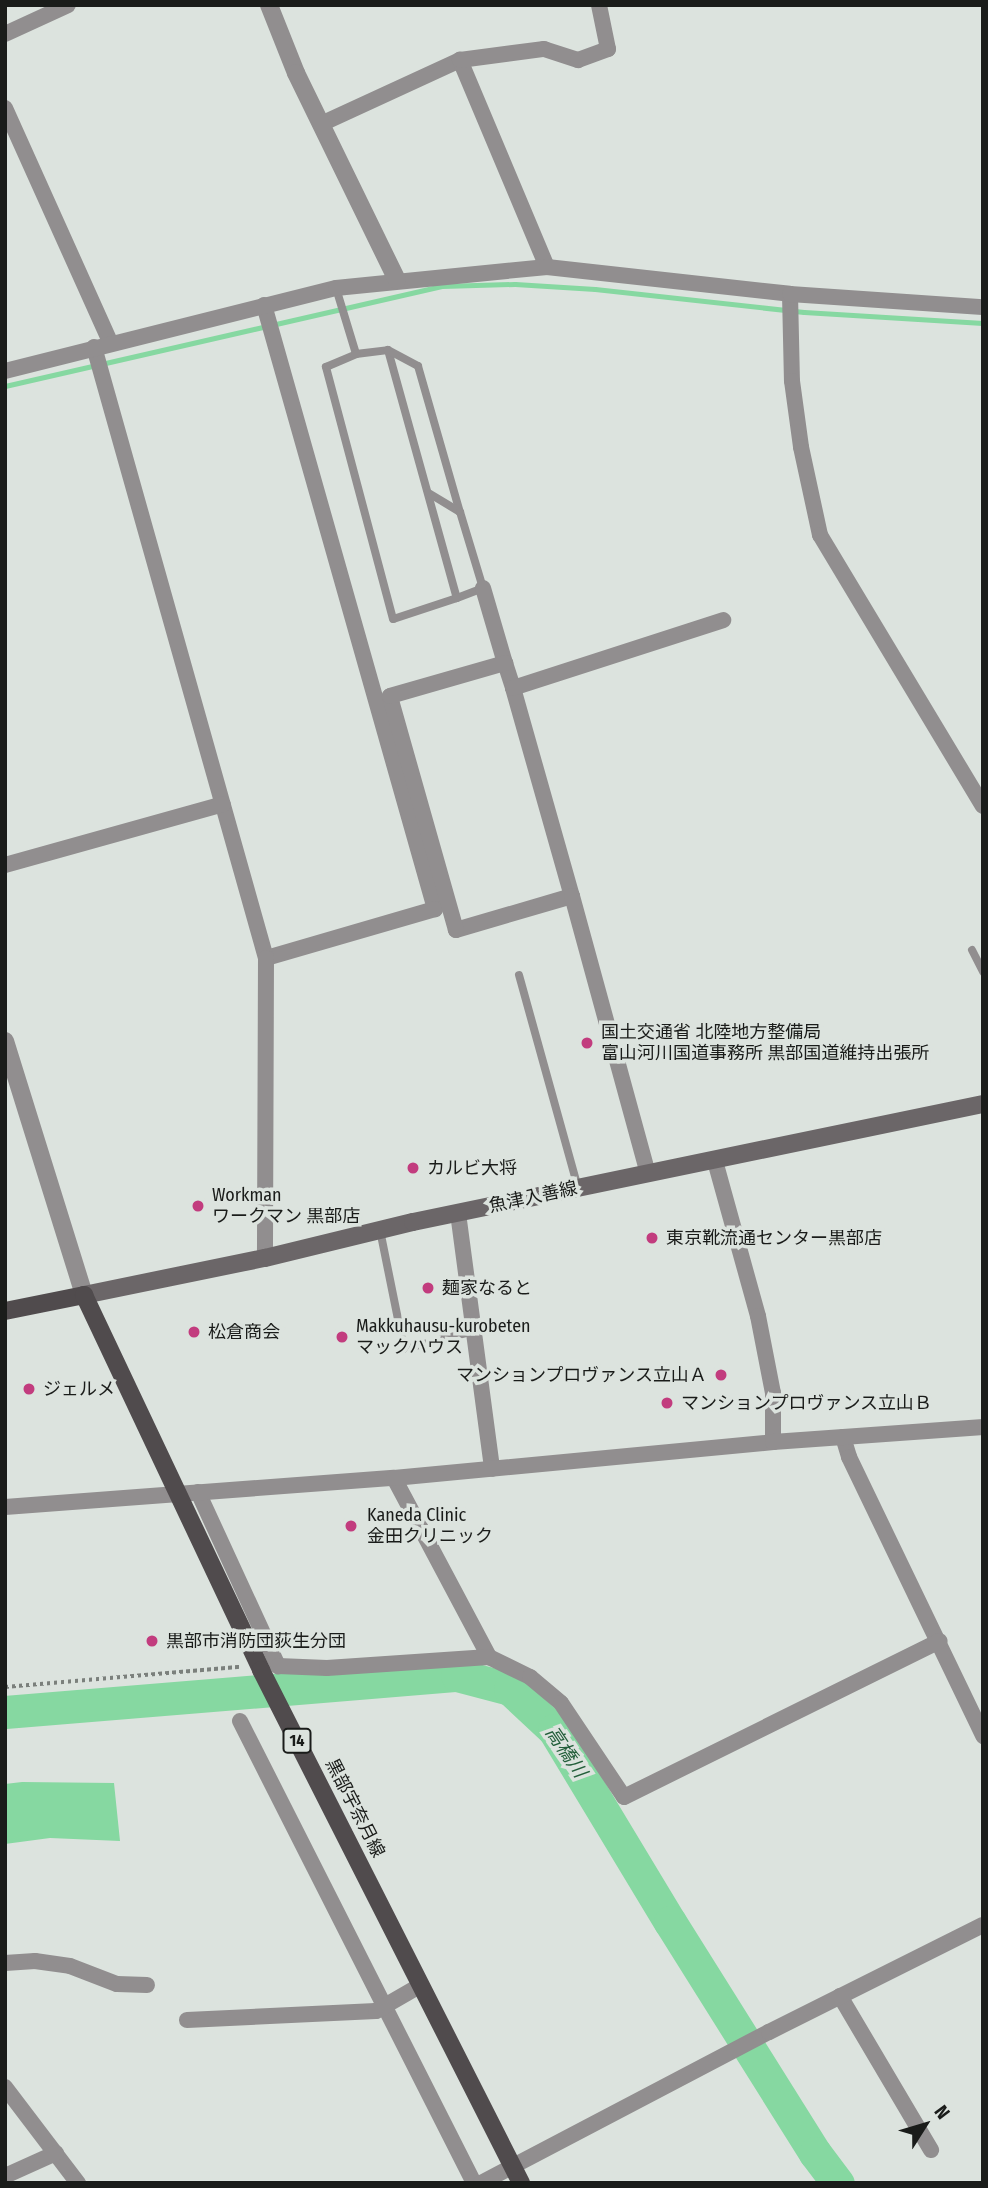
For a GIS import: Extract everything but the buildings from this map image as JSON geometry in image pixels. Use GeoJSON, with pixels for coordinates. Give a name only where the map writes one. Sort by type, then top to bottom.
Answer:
{"type":"FeatureCollection","features":[{"type":"Feature","properties":{"kind":"main road","name":"魚津入善線"},"geometry":{"type":"LineString","coordinates":[[84,1294],[265,1258],[458,1213],[983,1104]]}},
{"type":"Feature","properties":{"kind":"main road"},"geometry":{"type":"LineString","coordinates":[[5,1311],[84,1294]]}},
{"type":"Feature","properties":{"kind":"main road","name":"黒部宇奈月線"},"geometry":{"type":"LineString","coordinates":[[84,1294],[259,1666],[517,2175]]}},
{"type":"Feature","properties":{"kind":"street"},"geometry":{"type":"LineString","coordinates":[[5,34],[68,5]]}},
{"type":"Feature","properties":{"kind":"street"},"geometry":{"type":"LineString","coordinates":[[269,5],[296,73],[397,280]]}},
{"type":"Feature","properties":{"kind":"street"},"geometry":{"type":"LineString","coordinates":[[321,124],[460,60],[544,49],[578,60],[608,49],[599,5]]}},
{"type":"Feature","properties":{"kind":"street"},"geometry":{"type":"LineString","coordinates":[[460,60],[547,267]]}},
{"type":"Feature","properties":{"kind":"street"},"geometry":{"type":"LineString","coordinates":[[5,108],[110,342]]}},
{"type":"Feature","properties":{"kind":"street"},"geometry":{"type":"LineString","coordinates":[[5,371],[110,342],[337,288],[547,267],[790,294],[983,307]]}},
{"type":"Feature","properties":{"kind":"street"},"geometry":{"type":"LineString","coordinates":[[790,294],[792,381],[801,447],[820,534],[983,806]]}},
{"type":"Feature","properties":{"kind":"street"},"geometry":{"type":"LineString","coordinates":[[264,306],[435,909],[266,958]]}},
{"type":"Feature","properties":{"kind":"street"},"geometry":{"type":"LineString","coordinates":[[94,346],[266,958],[265,1258]]}},
{"type":"Feature","properties":{"kind":"street"},"geometry":{"type":"LineString","coordinates":[[483,588],[572,896],[648,1174]]}},
{"type":"Feature","properties":{"kind":"street"},"geometry":{"type":"LineString","coordinates":[[513,688],[723,620]]}},
{"type":"Feature","properties":{"kind":"street"},"geometry":{"type":"LineString","coordinates":[[505,663],[390,696],[456,930],[572,896]]}},
{"type":"Feature","properties":{"kind":"street"},"geometry":{"type":"LineString","coordinates":[[5,865],[223,804]]}},
{"type":"Feature","properties":{"kind":"street"},"geometry":{"type":"LineString","coordinates":[[5,1041],[84,1294]]}},
{"type":"Feature","properties":{"kind":"street"},"geometry":{"type":"LineString","coordinates":[[715,1161],[758,1316],[773,1393],[773,1442]]}},
{"type":"Feature","properties":{"kind":"street"},"geometry":{"type":"LineString","coordinates":[[458,1213],[492,1469]]}},
{"type":"Feature","properties":{"kind":"street"},"geometry":{"type":"LineString","coordinates":[[5,1507],[394,1478],[773,1442],[983,1427]]}},
{"type":"Feature","properties":{"kind":"street"},"geometry":{"type":"LineString","coordinates":[[843,1437],[849,1457],[983,1736]]}},
{"type":"Feature","properties":{"kind":"street"},"geometry":{"type":"LineString","coordinates":[[394,1478],[474,1635],[489,1657],[530,1677],[561,1703],[624,1797],[939,1641]]}},
{"type":"Feature","properties":{"kind":"street"},"geometry":{"type":"LineString","coordinates":[[198,1492],[278,1666],[327,1668],[489,1657]]}},
{"type":"Feature","properties":{"kind":"street"},"geometry":{"type":"LineString","coordinates":[[240,1721],[474,2183]]}},
{"type":"Feature","properties":{"kind":"street"},"geometry":{"type":"LineString","coordinates":[[481,2183],[517,2175],[840,1996],[983,1925]]}},
{"type":"Feature","properties":{"kind":"street"},"geometry":{"type":"LineString","coordinates":[[5,1963],[35,1961],[70,1966],[117,1984],[147,1985]]}},
{"type":"Feature","properties":{"kind":"street"},"geometry":{"type":"LineString","coordinates":[[187,2020],[376,2011],[421,1985]]}},
{"type":"Feature","properties":{"kind":"street"},"geometry":{"type":"LineString","coordinates":[[840,1996],[931,2150]]}},
{"type":"Feature","properties":{"kind":"street"},"geometry":{"type":"LineString","coordinates":[[5,2087],[78,2183]]}},
{"type":"Feature","properties":{"kind":"street"},"geometry":{"type":"LineString","coordinates":[[5,2176],[56,2153]]}},
{"type":"Feature","properties":{"kind":"lane"},"geometry":{"type":"LineString","coordinates":[[337,288],[356,355]]}},
{"type":"Feature","properties":{"kind":"lane"},"geometry":{"type":"LineString","coordinates":[[388,350],[457,598]]}},
{"type":"Feature","properties":{"kind":"lane"},"geometry":{"type":"LineString","coordinates":[[388,350],[418,366],[483,588],[393,619],[327,367],[356,355],[388,350]]}},
{"type":"Feature","properties":{"kind":"lane"},"geometry":{"type":"LineString","coordinates":[[428,493],[460,512]]}},
{"type":"Feature","properties":{"kind":"lane"},"geometry":{"type":"LineString","coordinates":[[972,950],[983,972]]}},
{"type":"Feature","properties":{"kind":"lane"},"geometry":{"type":"LineString","coordinates":[[519,975],[578,1188]]}},
{"type":"Feature","properties":{"kind":"lane"},"geometry":{"type":"LineString","coordinates":[[380,1230],[404,1349],[474,1331]]}},
{"type":"Feature","properties":{"kind":"path"},"geometry":{"type":"LineString","coordinates":[[5,1687],[259,1666]]}},
{"type":"Feature","properties":{"kind":"shaded area"},"geometry":{"type":"Polygon","coordinates":[[[114,1783],[120,1841],[50,1838],[5,1844],[5,1784],[114,1783]]]}},
{"type":"Feature","properties":{"kind":"waterway"},"geometry":{"type":"LineString","coordinates":[[5,386],[442,286],[515,284],[595,289],[804,312],[983,323]]}},
{"type":"Feature","properties":{"kind":"waterway","name":"高橋川"},"geometry":{"type":"LineString","coordinates":[[5,1712],[457,1675],[510,1689],[554,1730],[670,1922],[815,2153],[838,2183]]}},
{"type":"Feature","properties":{"kind":"place","name":"国土交通省 北陸地方整備局 富山河川国道事務所 黒部国道維持出張所"},"geometry":{"type":"Point","coordinates":[587,1043]}},
{"type":"Feature","properties":{"kind":"place","name":"カルビ大将"},"geometry":{"type":"Point","coordinates":[413,1168]}},
{"type":"Feature","properties":{"kind":"place","name":"Workman ワークマン 黒部店"},"geometry":{"type":"Point","coordinates":[198,1206]}},
{"type":"Feature","properties":{"kind":"place","name":"東京靴流通センター黒部店"},"geometry":{"type":"Point","coordinates":[652,1238]}},
{"type":"Feature","properties":{"kind":"place","name":"麺家なると"},"geometry":{"type":"Point","coordinates":[428,1288]}},
{"type":"Feature","properties":{"kind":"place","name":"松倉商会"},"geometry":{"type":"Point","coordinates":[194,1332]}},
{"type":"Feature","properties":{"kind":"place","name":"Makkuhausu-kurobeten マックハウス"},"geometry":{"type":"Point","coordinates":[342,1337]}},
{"type":"Feature","properties":{"kind":"place","name":"マンションプロヴァンス立山Ａ"},"geometry":{"type":"Point","coordinates":[721,1375]}},
{"type":"Feature","properties":{"kind":"place","name":"ジェルメ"},"geometry":{"type":"Point","coordinates":[29,1389]}},
{"type":"Feature","properties":{"kind":"place","name":"マンションプロヴァンス立山Ｂ"},"geometry":{"type":"Point","coordinates":[667,1403]}},
{"type":"Feature","properties":{"kind":"place","name":"Kaneda Clinic 金田クリニック"},"geometry":{"type":"Point","coordinates":[351,1526]}},
{"type":"Feature","properties":{"kind":"place","name":"黒部市消防団荻生分団"},"geometry":{"type":"Point","coordinates":[152,1641]}}]}
